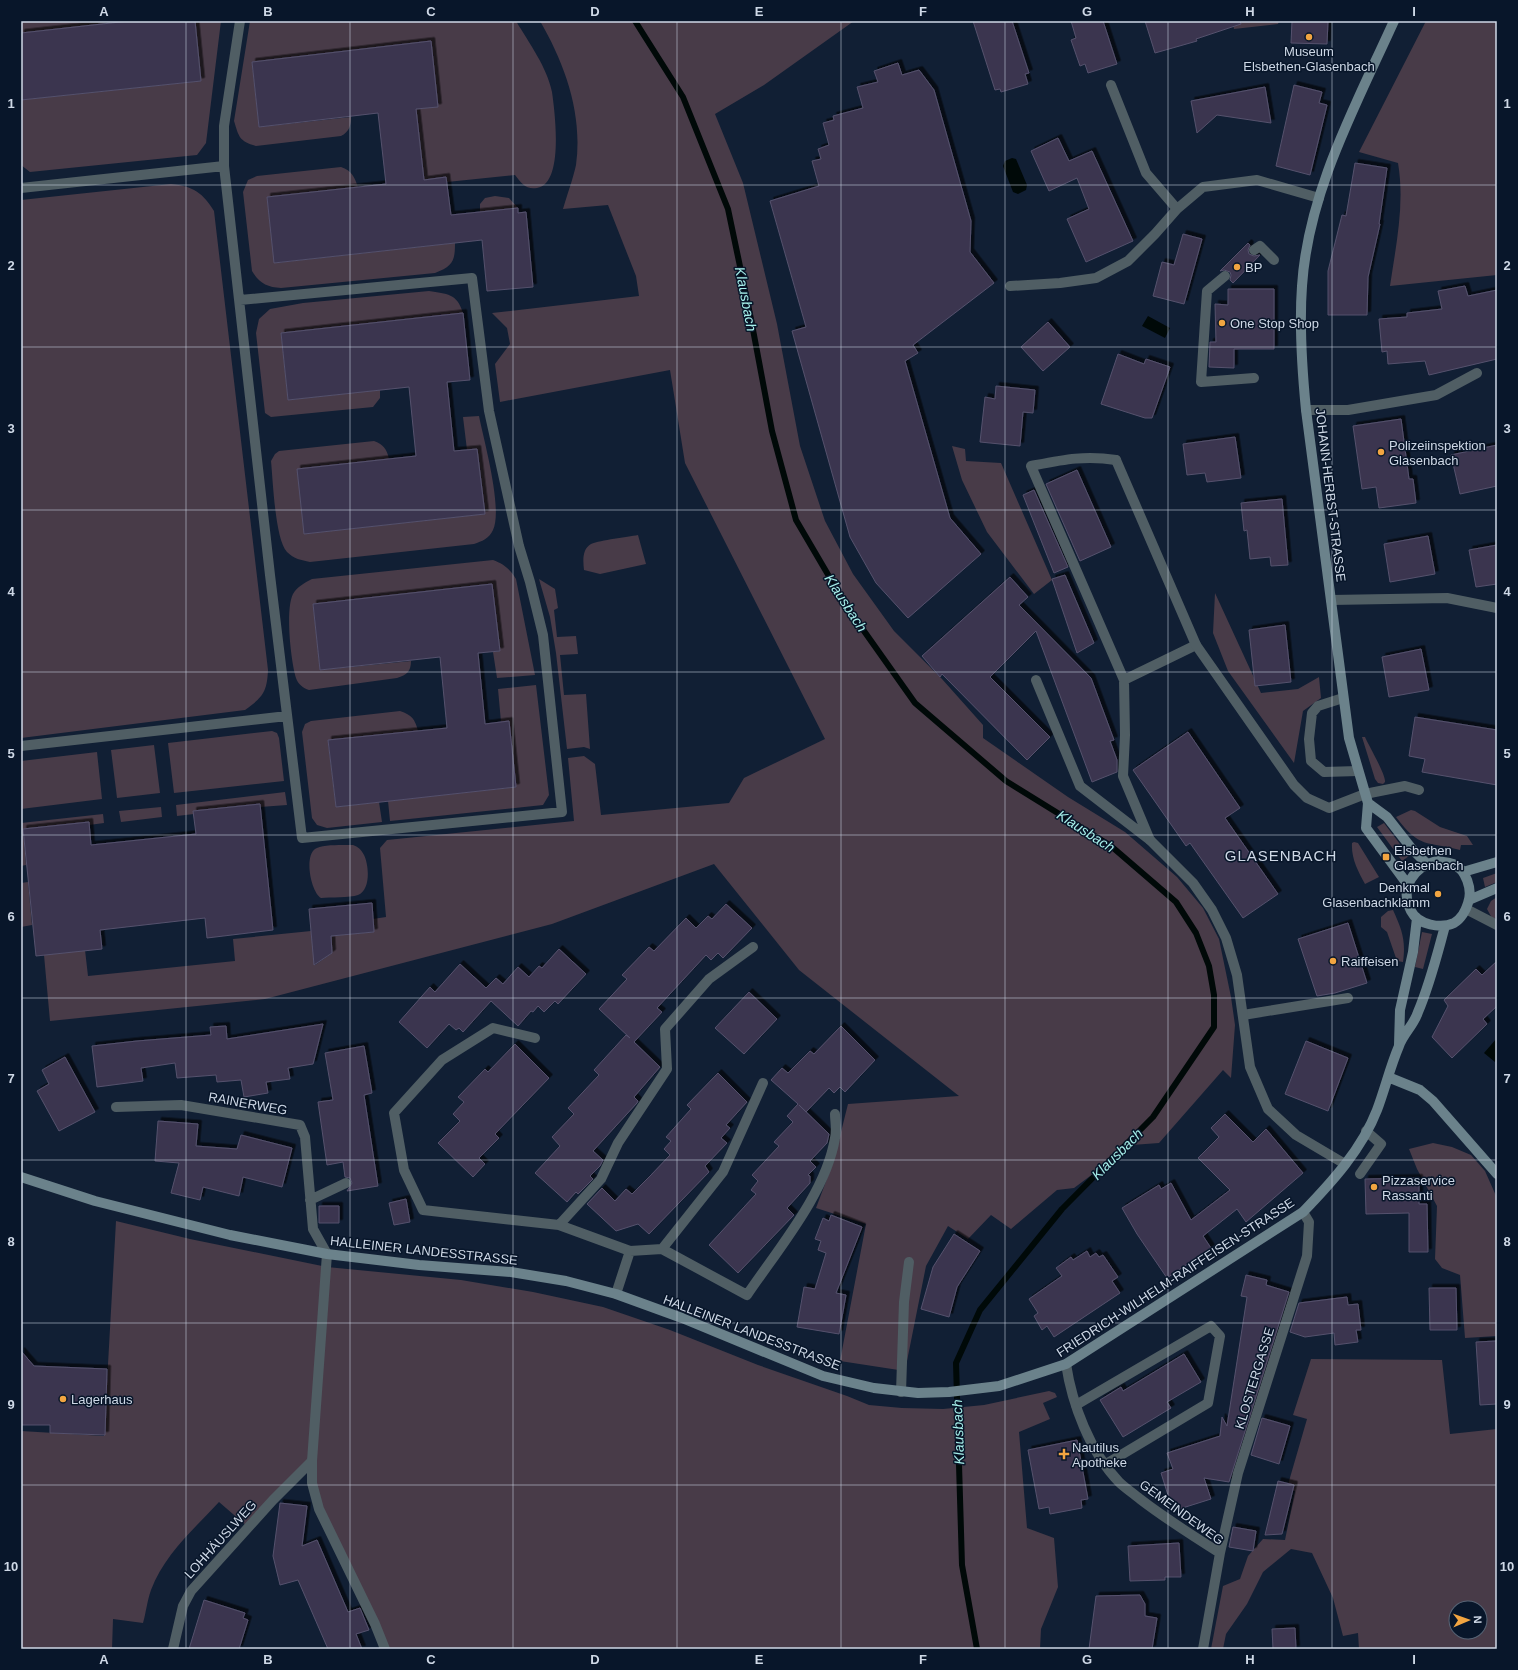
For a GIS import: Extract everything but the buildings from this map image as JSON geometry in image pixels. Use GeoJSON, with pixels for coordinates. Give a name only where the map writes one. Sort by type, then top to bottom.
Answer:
{"type":"FeatureCollection","features":[{"type":"Feature","properties":{"kind":"main road","name":"JOHANN-HERBST-STRASSE"},"geometry":{"type":"LineString","coordinates":[[1394,21],[1342,136],[1319,198],[1312,225],[1302,286],[1302,358],[1306,410],[1343,698],[1349,738],[1366,799],[1366,828],[1408,885]]}},
{"type":"Feature","properties":{"kind":"main road"},"geometry":{"type":"LineString","coordinates":[[1366,799],[1387,817],[1412,849],[1426,863]]}},
{"type":"Feature","properties":{"kind":"main road"},"geometry":{"type":"LineString","coordinates":[[1468,904],[1469,885],[1463,872],[1454,864],[1438,861],[1426,863],[1416,871],[1408,885],[1408,901],[1411,912],[1423,922],[1437,926],[1445,926],[1454,922],[1468,904],[1497,888]]}},
{"type":"Feature","properties":{"kind":"main road"},"geometry":{"type":"LineString","coordinates":[[1463,872],[1497,862]]}},
{"type":"Feature","properties":{"kind":"main road","name":"FRIEDRICH-WILHELM-RAIFFEISEN-STRASSE"},"geometry":{"type":"LineString","coordinates":[[1399,1045],[1400,1010],[1413,952],[1417,918]]}},
{"type":"Feature","properties":{"kind":"main road","name":"FRIEDRICH-WILHELM-RAIFFEISEN-STRASSE"},"geometry":{"type":"LineString","coordinates":[[999,1386],[1066,1364],[1303,1212],[1345,1164],[1366,1132],[1377,1111],[1399,1045],[1418,1014],[1431,976],[1445,926]]}},
{"type":"Feature","properties":{"kind":"main road"},"geometry":{"type":"LineString","coordinates":[[1388,1077],[1420,1090],[1433,1101],[1497,1174]]}},
{"type":"Feature","properties":{"kind":"main road","name":"HALLEINER LANDESSTRASSE"},"geometry":{"type":"LineString","coordinates":[[21,1177],[95,1201],[230,1235],[327,1254],[419,1265],[512,1272],[566,1281],[616,1294],[682,1318],[823,1376],[874,1388],[918,1393],[949,1392],[999,1386]]}},
{"type":"Feature","properties":{"kind":"street"},"geometry":{"type":"LineString","coordinates":[[240,21],[224,126],[224,166],[270,575],[302,838],[562,812],[543,635],[530,582],[519,546],[489,411],[472,278],[240,300]]}},
{"type":"Feature","properties":{"kind":"street"},"geometry":{"type":"LineString","coordinates":[[1111,85],[1146,173],[1177,209]]}},
{"type":"Feature","properties":{"kind":"street"},"geometry":{"type":"LineString","coordinates":[[21,188],[224,166]]}},
{"type":"Feature","properties":{"kind":"street"},"geometry":{"type":"LineString","coordinates":[[1010,286],[1060,283],[1096,278],[1128,260],[1155,234],[1177,209],[1203,187],[1257,180],[1319,198]]}},
{"type":"Feature","properties":{"kind":"street"},"geometry":{"type":"LineString","coordinates":[[1254,250],[1260,246],[1274,260]]}},
{"type":"Feature","properties":{"kind":"street"},"geometry":{"type":"LineString","coordinates":[[1225,276],[1207,291],[1201,382],[1254,378]]}},
{"type":"Feature","properties":{"kind":"street"},"geometry":{"type":"LineString","coordinates":[[1306,410],[1348,410],[1436,395],[1477,373]]}},
{"type":"Feature","properties":{"kind":"street"},"geometry":{"type":"LineString","coordinates":[[1150,840],[1123,776],[1125,736],[1124,680],[1031,466],[1072,458],[1095,456],[1116,460],[1196,645],[1294,785],[1307,798],[1329,808],[1366,799],[1405,786],[1419,790]]}},
{"type":"Feature","properties":{"kind":"street"},"geometry":{"type":"LineString","coordinates":[[1331,600],[1448,598],[1497,608]]}},
{"type":"Feature","properties":{"kind":"street"},"geometry":{"type":"LineString","coordinates":[[1124,680],[1196,645]]}},
{"type":"Feature","properties":{"kind":"street"},"geometry":{"type":"LineString","coordinates":[[1036,680],[1080,786],[1150,840],[1193,883],[1212,910],[1226,938],[1237,975],[1250,1067],[1268,1109],[1296,1135],[1345,1164]]}},
{"type":"Feature","properties":{"kind":"street"},"geometry":{"type":"LineString","coordinates":[[1343,698],[1318,706],[1312,713],[1309,739],[1311,761],[1324,772],[1358,772]]}},
{"type":"Feature","properties":{"kind":"street"},"geometry":{"type":"LineString","coordinates":[[21,746],[287,716]]}},
{"type":"Feature","properties":{"kind":"street"},"geometry":{"type":"LineString","coordinates":[[1468,904],[1497,925]]}},
{"type":"Feature","properties":{"kind":"street"},"geometry":{"type":"LineString","coordinates":[[558,1225],[601,1179],[618,1143],[666,1069],[665,1029],[709,979],[753,947]]}},
{"type":"Feature","properties":{"kind":"street"},"geometry":{"type":"LineString","coordinates":[[1243,1015],[1348,998]]}},
{"type":"Feature","properties":{"kind":"street"},"geometry":{"type":"LineString","coordinates":[[535,1038],[493,1028],[442,1060],[394,1113],[404,1170],[423,1210],[558,1225],[630,1251],[662,1249],[747,1295],[812,1200],[829,1160],[834,1143],[835,1114]]}},
{"type":"Feature","properties":{"kind":"street"},"geometry":{"type":"LineString","coordinates":[[662,1249],[724,1172],[763,1083]]}},
{"type":"Feature","properties":{"kind":"street","name":"RAINERWEG"},"geometry":{"type":"LineString","coordinates":[[116,1107],[181,1105],[300,1126],[305,1137],[310,1200],[314,1228],[327,1254]]}},
{"type":"Feature","properties":{"kind":"street"},"geometry":{"type":"LineString","coordinates":[[1360,1174],[1381,1144],[1366,1132]]}},
{"type":"Feature","properties":{"kind":"street"},"geometry":{"type":"LineString","coordinates":[[310,1200],[346,1182]]}},
{"type":"Feature","properties":{"kind":"street","name":"KLOSTERGASSE"},"geometry":{"type":"LineString","coordinates":[[1220,1554],[1238,1473],[1307,1256],[1309,1222],[1303,1212]]}},
{"type":"Feature","properties":{"kind":"street"},"geometry":{"type":"LineString","coordinates":[[616,1294],[630,1251]]}},
{"type":"Feature","properties":{"kind":"street"},"geometry":{"type":"LineString","coordinates":[[327,1254],[312,1461],[312,1483],[319,1509],[375,1624],[385,1649]]}},
{"type":"Feature","properties":{"kind":"street"},"geometry":{"type":"LineString","coordinates":[[901,1392],[904,1302],[910,1262]]}},
{"type":"Feature","properties":{"kind":"street"},"geometry":{"type":"LineString","coordinates":[[1076,1405],[1211,1326],[1220,1336],[1208,1403],[1106,1464]]}},
{"type":"Feature","properties":{"kind":"street","name":"GEMEINDEWEG"},"geometry":{"type":"LineString","coordinates":[[1066,1364],[1076,1405],[1093,1444],[1119,1482],[1168,1520],[1220,1554],[1203,1649]]}},
{"type":"Feature","properties":{"kind":"street","name":"LOHHÄUSLWEG"},"geometry":{"type":"LineString","coordinates":[[173,1649],[183,1606],[190,1591],[273,1500],[312,1461]]}},
{"type":"Feature","properties":{"kind":"shaded area"},"geometry":{"type":"Polygon","coordinates":[[[21,21],[104,21],[105,24],[21,33],[21,21]]]}},
{"type":"Feature","properties":{"kind":"shaded area"},"geometry":{"type":"Polygon","coordinates":[[[195,21],[221,21],[206,143],[197,155],[30,172],[21,165],[21,100],[201,81],[195,21]]]}},
{"type":"Feature","properties":{"kind":"shaded area"},"geometry":{"type":"Polygon","coordinates":[[[250,21],[516,21],[542,64],[552,92],[555,115],[556,146],[551,174],[546,184],[537,188],[530,188],[519,181],[515,175],[447,182],[446,177],[424,180],[416,109],[438,106],[430,41],[252,62],[259,127],[351,117],[351,120],[348,131],[341,136],[256,146],[246,142],[240,138],[234,121],[250,21]]]}},
{"type":"Feature","properties":{"kind":"shaded area"},"geometry":{"type":"Polygon","coordinates":[[[540,21],[854,21],[764,85],[715,114],[743,183],[777,324],[800,446],[825,521],[853,574],[894,631],[942,679],[983,725],[983,738],[1068,797],[1125,832],[1177,877],[1203,908],[1219,939],[1235,1025],[1231,1078],[1223,1070],[1159,1143],[1132,1145],[1074,1188],[1057,1190],[1011,1229],[991,1215],[968,1239],[948,1226],[926,1266],[905,1371],[840,1361],[866,1224],[816,1208],[834,1160],[848,1104],[959,1096],[799,970],[714,864],[552,924],[265,999],[50,1021],[44,955],[85,950],[88,976],[235,961],[233,939],[311,931],[315,965],[332,953],[331,936],[374,932],[373,919],[386,917],[380,848],[387,840],[574,821],[568,758],[584,756],[595,764],[601,815],[729,803],[744,778],[825,739],[685,463],[670,370],[500,402],[495,364],[510,344],[507,328],[492,313],[639,296],[636,276],[608,205],[563,209],[576,165],[577,127],[570,90],[564,72],[549,37],[540,21]]]}},
{"type":"Feature","properties":{"kind":"shaded area"},"geometry":{"type":"Polygon","coordinates":[[[1232,21],[1279,21],[1278,24],[1234,29],[1232,21]]]}},
{"type":"Feature","properties":{"kind":"shaded area"},"geometry":{"type":"Polygon","coordinates":[[[1426,21],[1497,21],[1497,275],[1390,286],[1399,224],[1401,194],[1398,163],[1359,152],[1426,21]]]}},
{"type":"Feature","properties":{"kind":"shaded area"},"geometry":{"type":"Polygon","coordinates":[[[1012,158],[1016,159],[1027,185],[1026,190],[1018,194],[1013,192],[1003,166],[1005,161],[1012,158]]]}},
{"type":"Feature","properties":{"kind":"shaded area"},"geometry":{"type":"Polygon","coordinates":[[[341,167],[348,170],[352,174],[358,187],[267,197],[275,263],[455,243],[452,262],[446,268],[435,273],[281,288],[264,284],[258,279],[252,271],[243,192],[248,180],[257,176],[341,167]]]}},
{"type":"Feature","properties":{"kind":"shaded area"},"geometry":{"type":"Polygon","coordinates":[[[171,184],[179,185],[197,192],[206,199],[214,211],[268,670],[267,684],[260,697],[245,710],[21,738],[21,200],[171,184]]]}},
{"type":"Feature","properties":{"kind":"shaded area"},"geometry":{"type":"Polygon","coordinates":[[[495,196],[509,198],[518,208],[480,212],[480,204],[485,198],[495,196]]]}},
{"type":"Feature","properties":{"kind":"shaded area"},"geometry":{"type":"Polygon","coordinates":[[[429,291],[446,294],[454,298],[461,306],[463,313],[281,333],[288,400],[380,390],[380,398],[373,407],[271,417],[265,413],[256,333],[259,319],[270,309],[303,303],[429,291]]]}},
{"type":"Feature","properties":{"kind":"shaded area"},"geometry":{"type":"Polygon","coordinates":[[[1148,316],[1170,328],[1165,338],[1142,326],[1148,316]]]}},
{"type":"Feature","properties":{"kind":"shaded area"},"geometry":{"type":"Polygon","coordinates":[[[479,416],[492,474],[496,507],[493,530],[487,538],[474,544],[310,562],[295,558],[287,552],[283,545],[277,523],[271,461],[275,454],[279,451],[374,441],[382,445],[388,455],[389,459],[304,534],[484,514],[477,449],[467,450],[463,417],[479,416]]]}},
{"type":"Feature","properties":{"kind":"shaded area"},"geometry":{"type":"Polygon","coordinates":[[[952,446],[965,449],[966,461],[1001,463],[1052,580],[1034,594],[987,532],[962,480],[952,446]]]}},
{"type":"Feature","properties":{"kind":"shaded area"},"geometry":{"type":"Polygon","coordinates":[[[638,535],[646,564],[600,574],[584,570],[583,559],[586,549],[591,544],[638,535]]]}},
{"type":"Feature","properties":{"kind":"shaded area"},"geometry":{"type":"Polygon","coordinates":[[[493,560],[506,567],[516,579],[535,675],[497,678],[493,652],[500,651],[492,584],[313,604],[320,670],[411,661],[411,664],[408,672],[397,678],[309,690],[298,682],[294,670],[291,648],[289,611],[293,594],[304,584],[312,579],[493,560]]]}},
{"type":"Feature","properties":{"kind":"shaded area"},"geometry":{"type":"Polygon","coordinates":[[[539,579],[555,589],[558,608],[554,610],[557,637],[576,636],[578,654],[560,655],[564,695],[586,694],[590,749],[584,747],[567,749],[556,653],[550,617],[539,579]]]}},
{"type":"Feature","properties":{"kind":"shaded area"},"geometry":{"type":"Polygon","coordinates":[[[1215,593],[1261,693],[1298,689],[1319,677],[1321,698],[1303,711],[1294,763],[1228,671],[1213,633],[1215,593]]]}},
{"type":"Feature","properties":{"kind":"shaded area"},"geometry":{"type":"Polygon","coordinates":[[[536,685],[549,795],[543,805],[390,821],[388,801],[516,787],[509,722],[501,722],[498,689],[536,685]]]}},
{"type":"Feature","properties":{"kind":"shaded area"},"geometry":{"type":"Polygon","coordinates":[[[400,711],[412,718],[416,723],[418,731],[328,741],[336,807],[379,802],[382,822],[327,828],[317,825],[312,818],[302,732],[305,724],[311,721],[400,711]]]}},
{"type":"Feature","properties":{"kind":"shaded area"},"geometry":{"type":"Polygon","coordinates":[[[272,731],[277,733],[279,738],[284,781],[174,793],[168,743],[272,731]]]}},
{"type":"Feature","properties":{"kind":"shaded area"},"geometry":{"type":"Polygon","coordinates":[[[1362,737],[1365,737],[1385,778],[1385,782],[1383,784],[1378,783],[1375,779],[1362,737]]]}},
{"type":"Feature","properties":{"kind":"shaded area"},"geometry":{"type":"Polygon","coordinates":[[[154,745],[160,793],[117,798],[111,750],[154,745]]]}},
{"type":"Feature","properties":{"kind":"shaded area"},"geometry":{"type":"Polygon","coordinates":[[[97,752],[102,799],[21,809],[21,761],[97,752]]]}},
{"type":"Feature","properties":{"kind":"shaded area"},"geometry":{"type":"Polygon","coordinates":[[[285,792],[287,805],[260,807],[259,804],[194,811],[194,814],[177,816],[176,805],[285,792]]]}},
{"type":"Feature","properties":{"kind":"shaded area"},"geometry":{"type":"Polygon","coordinates":[[[161,807],[162,817],[121,822],[119,811],[161,807]]]}},
{"type":"Feature","properties":{"kind":"shaded area"},"geometry":{"type":"Polygon","coordinates":[[[1411,810],[1440,827],[1467,836],[1473,845],[1461,845],[1460,850],[1431,844],[1418,839],[1404,827],[1396,817],[1411,810]]]}},
{"type":"Feature","properties":{"kind":"shaded area"},"geometry":{"type":"Polygon","coordinates":[[[103,814],[104,823],[89,825],[88,822],[23,829],[26,865],[21,866],[21,823],[103,814]]]}},
{"type":"Feature","properties":{"kind":"shaded area"},"geometry":{"type":"Polygon","coordinates":[[[1384,823],[1409,856],[1402,861],[1377,827],[1384,823]]]}},
{"type":"Feature","properties":{"kind":"shaded area"},"geometry":{"type":"Polygon","coordinates":[[[1352,843],[1358,843],[1379,877],[1365,884],[1354,859],[1352,843]]]}},
{"type":"Feature","properties":{"kind":"shaded area"},"geometry":{"type":"Polygon","coordinates":[[[353,845],[361,850],[366,859],[368,877],[365,888],[358,895],[354,896],[321,898],[314,889],[310,874],[309,866],[312,853],[315,849],[322,846],[353,845]]]}},
{"type":"Feature","properties":{"kind":"shaded area"},"geometry":{"type":"Polygon","coordinates":[[[1497,873],[1497,882],[1485,887],[1483,878],[1497,873]]]}},
{"type":"Feature","properties":{"kind":"shaded area"},"geometry":{"type":"Polygon","coordinates":[[[28,882],[32,925],[21,927],[21,883],[28,882]]]}},
{"type":"Feature","properties":{"kind":"shaded area"},"geometry":{"type":"Polygon","coordinates":[[[1497,897],[1497,916],[1493,920],[1487,909],[1491,901],[1497,897]]]}},
{"type":"Feature","properties":{"kind":"shaded area"},"geometry":{"type":"Polygon","coordinates":[[[1393,910],[1399,923],[1404,941],[1403,962],[1397,961],[1387,932],[1381,927],[1381,917],[1388,911],[1393,910]]]}},
{"type":"Feature","properties":{"kind":"shaded area"},"geometry":{"type":"Polygon","coordinates":[[[1422,932],[1432,934],[1423,969],[1415,967],[1422,932]]]}},
{"type":"Feature","properties":{"kind":"shaded area"},"geometry":{"type":"Polygon","coordinates":[[[1497,1038],[1497,1059],[1495,1062],[1484,1053],[1497,1038]]]}},
{"type":"Feature","properties":{"kind":"shaded area"},"geometry":{"type":"Polygon","coordinates":[[[1433,1143],[1452,1147],[1471,1155],[1485,1171],[1497,1198],[1497,1336],[1465,1338],[1460,1275],[1442,1268],[1435,1259],[1437,1206],[1417,1169],[1409,1149],[1433,1143]]]}},
{"type":"Feature","properties":{"kind":"shaded area"},"geometry":{"type":"Polygon","coordinates":[[[116,1221],[190,1239],[327,1267],[461,1280],[533,1292],[603,1307],[670,1330],[758,1365],[869,1405],[902,1408],[943,1409],[984,1405],[1049,1391],[1055,1393],[1057,1397],[1043,1403],[1050,1419],[1019,1432],[1027,1528],[1054,1538],[1058,1587],[1041,1629],[1040,1649],[385,1649],[319,1509],[312,1462],[248,1527],[219,1502],[180,1543],[164,1565],[148,1598],[143,1623],[113,1619],[112,1649],[21,1649],[21,1431],[104,1436],[116,1221]]]}},
{"type":"Feature","properties":{"kind":"shaded area"},"geometry":{"type":"Polygon","coordinates":[[[1311,1359],[1442,1360],[1450,1434],[1497,1429],[1497,1649],[1359,1649],[1358,1633],[1343,1636],[1333,1598],[1312,1553],[1291,1549],[1263,1572],[1247,1604],[1226,1634],[1223,1649],[1211,1649],[1223,1586],[1240,1579],[1248,1556],[1263,1539],[1285,1540],[1295,1491],[1287,1488],[1307,1419],[1293,1415],[1311,1359]]]}},
{"type":"Feature","properties":{"kind":"waterway","name":"Klausbach"},"geometry":{"type":"LineString","coordinates":[[635,21],[683,97],[728,209],[772,431],[796,520],[847,607],[915,703],[1006,781],[1111,846],[1176,902],[1196,933],[1209,966],[1214,995],[1214,1027],[1153,1117],[1062,1209],[980,1310],[956,1363],[962,1565],[977,1649]]}},
{"type":"Feature","properties":{"kind":"place","name":"Museum Elsbethen-Glasenbach"},"geometry":{"type":"Point","coordinates":[1309,37]}},
{"type":"Feature","properties":{"kind":"place","name":"BP"},"geometry":{"type":"Point","coordinates":[1237,267]}},
{"type":"Feature","properties":{"kind":"place","name":"One Stop Shop"},"geometry":{"type":"Point","coordinates":[1222,323]}},
{"type":"Feature","properties":{"kind":"place","name":"Polizeiinspektion Glasenbach"},"geometry":{"type":"Point","coordinates":[1381,452]}},
{"type":"Feature","properties":{"kind":"place","name":"Elsbethen Glasenbach"},"geometry":{"type":"Point","coordinates":[1386,857]}},
{"type":"Feature","properties":{"kind":"place","name":"Denkmal Glasenbachklamm"},"geometry":{"type":"Point","coordinates":[1438,894]}},
{"type":"Feature","properties":{"kind":"place","name":"Raiffeisen"},"geometry":{"type":"Point","coordinates":[1333,961]}},
{"type":"Feature","properties":{"kind":"place","name":"Pizzaservice Rassanti"},"geometry":{"type":"Point","coordinates":[1374,1187]}},
{"type":"Feature","properties":{"kind":"place","name":"Lagerhaus"},"geometry":{"type":"Point","coordinates":[63,1399]}},
{"type":"Feature","properties":{"kind":"place","name":"Nautilus Apotheke"},"geometry":{"type":"Point","coordinates":[1064,1454]}},
{"type":"Feature","properties":{"kind":"district","name":"GLASENBACH"},"geometry":{"type":"Point","coordinates":[1281,856]}}]}
